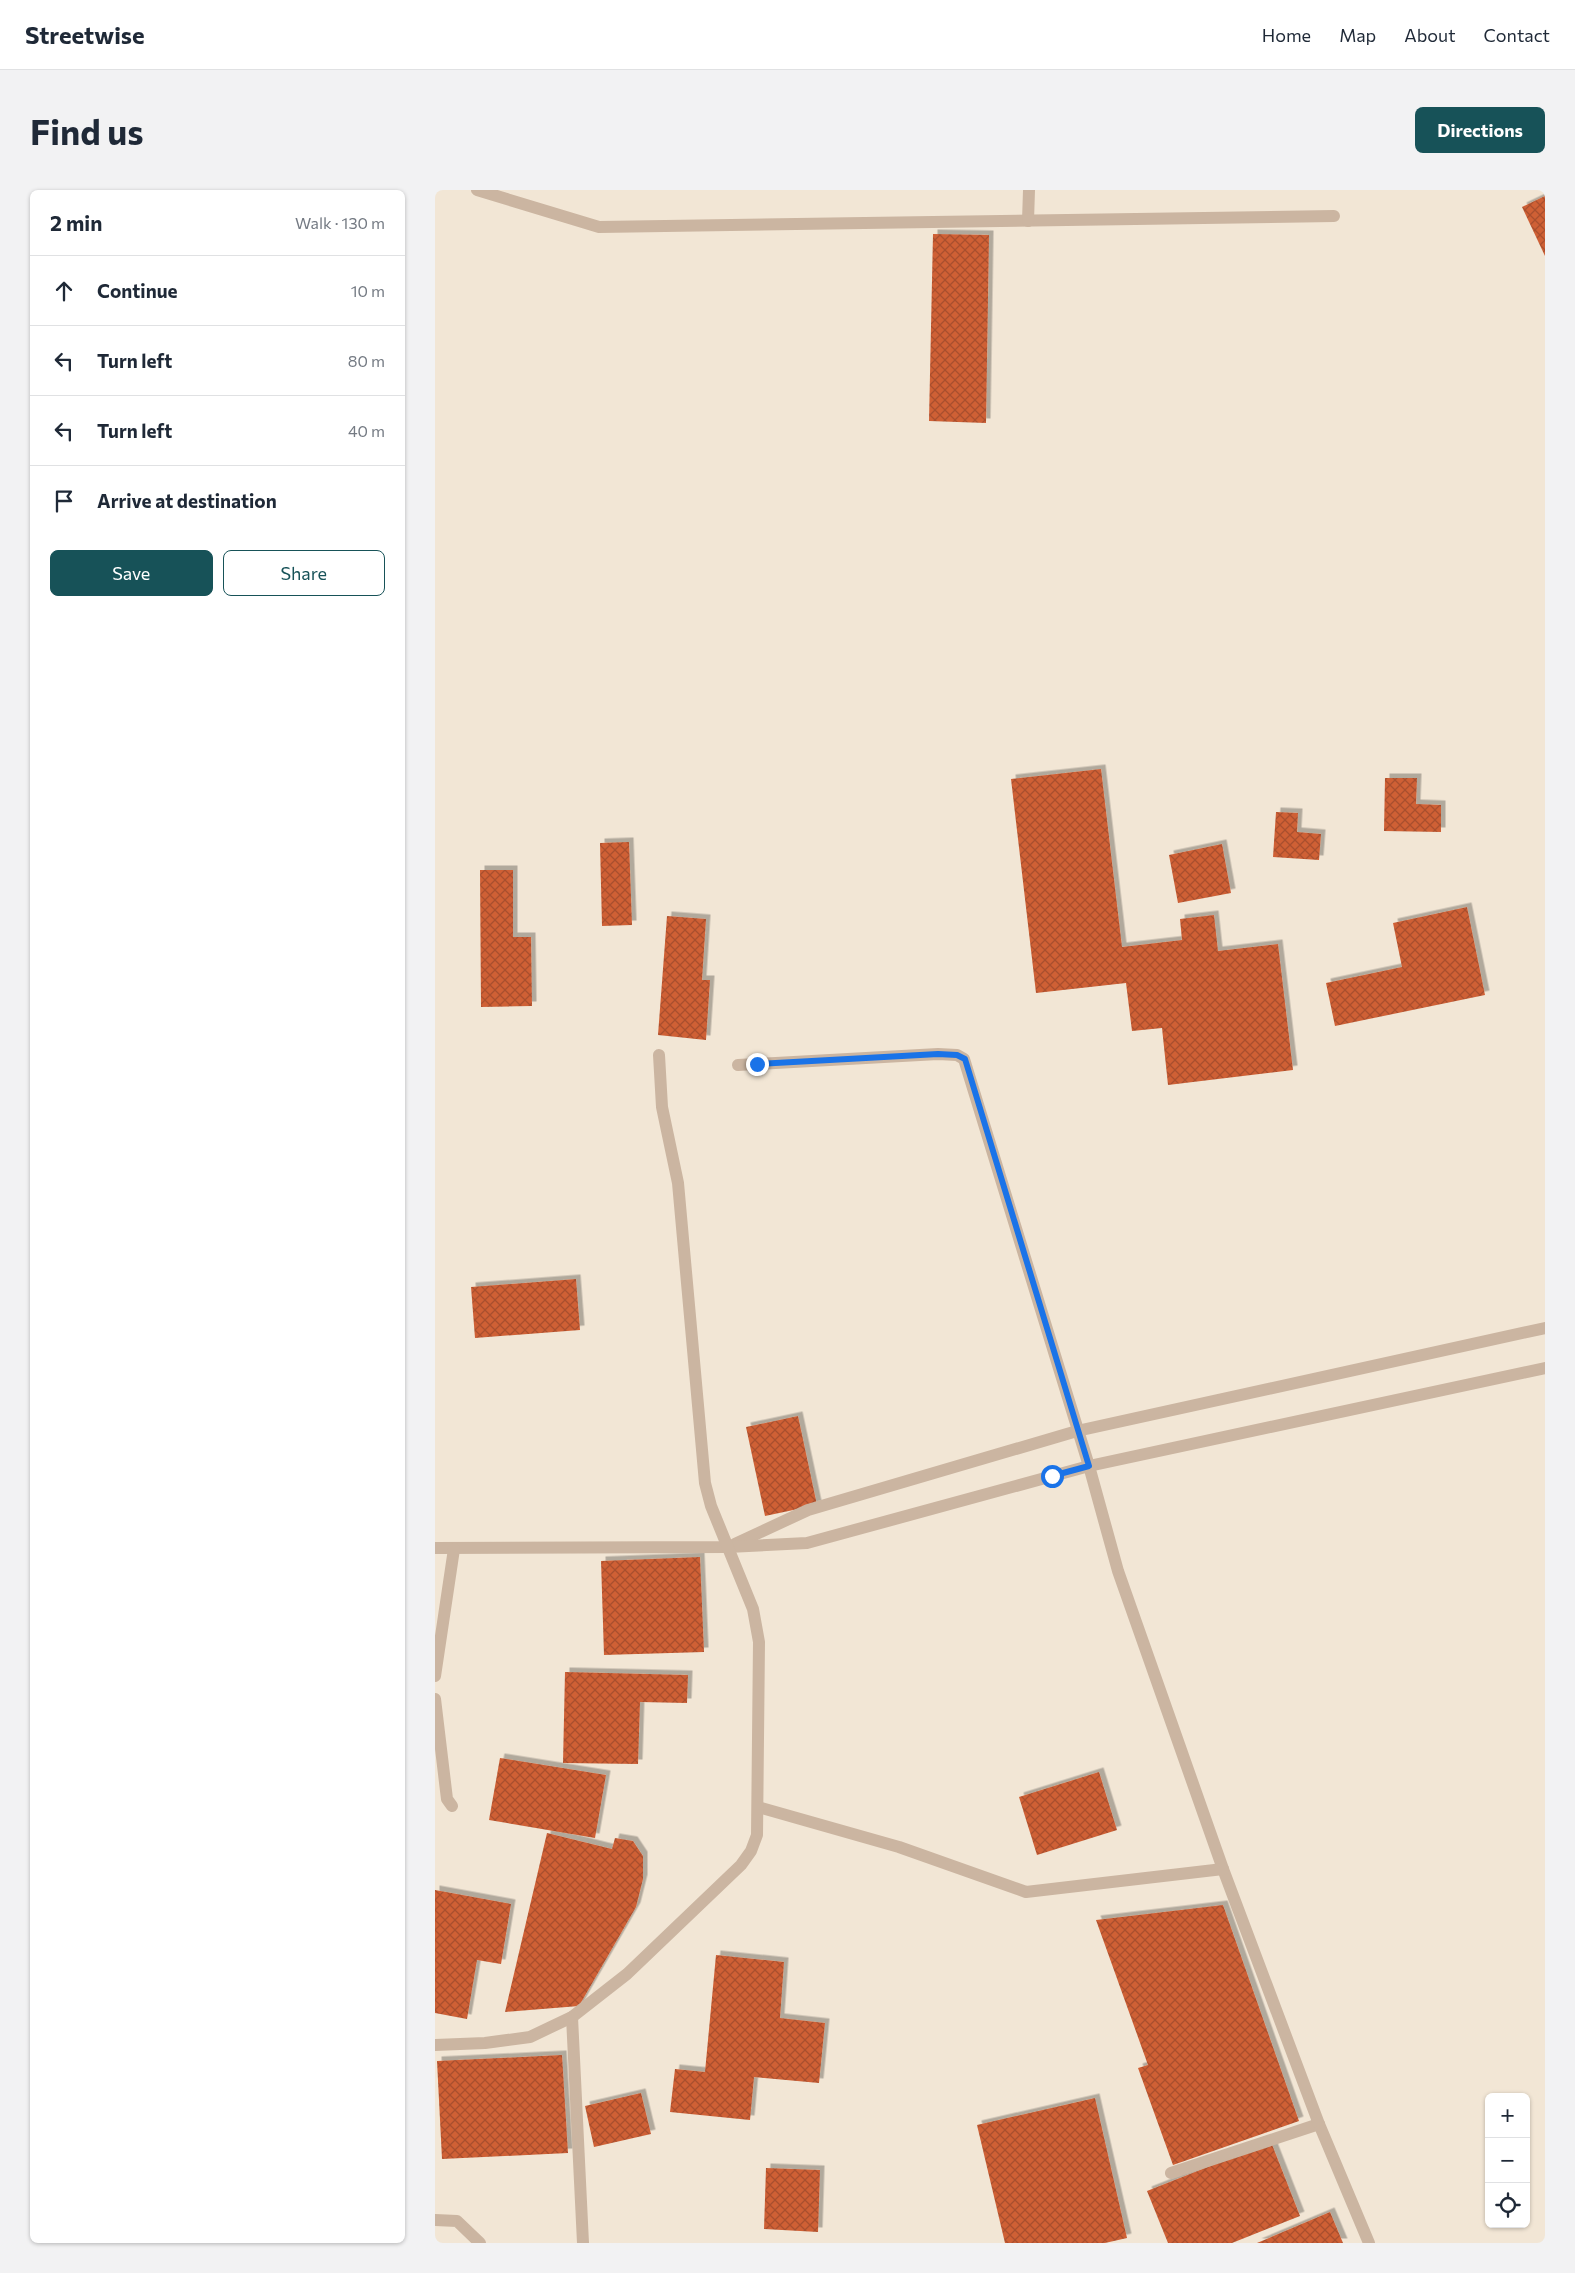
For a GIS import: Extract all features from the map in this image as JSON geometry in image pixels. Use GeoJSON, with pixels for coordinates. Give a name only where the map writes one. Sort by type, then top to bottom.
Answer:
{"type":"FeatureCollection","features":[{"type":"Feature","properties":{"kind":"street"},"geometry":{"type":"LineString","coordinates":[[477,190],[599,226],[1028,222],[1334,216]]}},
{"type":"Feature","properties":{"kind":"street"},"geometry":{"type":"LineString","coordinates":[[1028,222],[1029,190]]}},
{"type":"Feature","properties":{"kind":"street"},"geometry":{"type":"LineString","coordinates":[[738,1065],[938,1054],[957,1055],[965,1059],[1089,1466],[1117,1571],[1223,1869],[1319,2124],[1369,2243]]}},
{"type":"Feature","properties":{"kind":"street"},"geometry":{"type":"LineString","coordinates":[[435,2045],[485,2043],[530,2037],[572,2017],[627,1974],[741,1865],[751,1851],[757,1834],[759,1642],[753,1610],[711,1506],[705,1483],[678,1183],[662,1107],[659,1055]]}},
{"type":"Feature","properties":{"kind":"street"},"geometry":{"type":"LineString","coordinates":[[727,1548],[808,1510],[1077,1431],[1545,1328]]}},
{"type":"Feature","properties":{"kind":"street"},"geometry":{"type":"LineString","coordinates":[[435,1548],[727,1548],[807,1543],[1089,1466],[1545,1368]]}},
{"type":"Feature","properties":{"kind":"street"},"geometry":{"type":"LineString","coordinates":[[435,1676],[454,1549]]}},
{"type":"Feature","properties":{"kind":"street"},"geometry":{"type":"LineString","coordinates":[[435,1698],[447,1799],[452,1806]]}},
{"type":"Feature","properties":{"kind":"street"},"geometry":{"type":"LineString","coordinates":[[758,1807],[899,1846],[1026,1892],[1223,1869]]}},
{"type":"Feature","properties":{"kind":"street"},"geometry":{"type":"LineString","coordinates":[[572,2017],[583,2243]]}},
{"type":"Feature","properties":{"kind":"street"},"geometry":{"type":"LineString","coordinates":[[1171,2173],[1319,2124]]}},
{"type":"Feature","properties":{"kind":"street"},"geometry":{"type":"LineString","coordinates":[[435,2220],[457,2221],[479,2243]]}},
{"type":"Feature","properties":{"kind":"building"},"geometry":{"type":"Polygon","coordinates":[[[1545,196],[1545,256],[1522,207],[1545,196]]]}},
{"type":"Feature","properties":{"kind":"building"},"geometry":{"type":"Polygon","coordinates":[[[933,234],[989,235],[986,423],[929,421],[933,234]]]}},
{"type":"Feature","properties":{"kind":"building"},"geometry":{"type":"Polygon","coordinates":[[[1101,769],[1122,947],[1182,940],[1180,919],[1214,915],[1218,951],[1278,944],[1293,1070],[1168,1085],[1162,1028],[1132,1031],[1126,983],[1036,993],[1011,779],[1101,769]]]}},
{"type":"Feature","properties":{"kind":"building"},"geometry":{"type":"Polygon","coordinates":[[[1385,778],[1417,778],[1416,804],[1441,805],[1441,832],[1384,831],[1385,778]]]}},
{"type":"Feature","properties":{"kind":"building"},"geometry":{"type":"Polygon","coordinates":[[[1276,812],[1298,813],[1297,832],[1321,834],[1319,860],[1273,857],[1276,812]]]}},
{"type":"Feature","properties":{"kind":"building"},"geometry":{"type":"Polygon","coordinates":[[[629,842],[632,925],[602,926],[600,843],[629,842]]]}},
{"type":"Feature","properties":{"kind":"building"},"geometry":{"type":"Polygon","coordinates":[[[1222,844],[1231,893],[1178,903],[1169,855],[1222,844]]]}},
{"type":"Feature","properties":{"kind":"building"},"geometry":{"type":"Polygon","coordinates":[[[480,870],[513,870],[513,937],[531,937],[532,1006],[481,1007],[480,870]]]}},
{"type":"Feature","properties":{"kind":"building"},"geometry":{"type":"Polygon","coordinates":[[[1467,907],[1485,995],[1335,1026],[1326,983],[1402,967],[1393,923],[1467,907]]]}},
{"type":"Feature","properties":{"kind":"building"},"geometry":{"type":"Polygon","coordinates":[[[667,916],[706,919],[702,980],[710,980],[706,1040],[658,1035],[667,916]]]}},
{"type":"Feature","properties":{"kind":"building"},"geometry":{"type":"Polygon","coordinates":[[[576,1279],[580,1330],[475,1338],[471,1287],[576,1279]]]}},
{"type":"Feature","properties":{"kind":"building"},"geometry":{"type":"Polygon","coordinates":[[[798,1416],[817,1505],[765,1516],[746,1427],[798,1416]]]}},
{"type":"Feature","properties":{"kind":"building"},"geometry":{"type":"Polygon","coordinates":[[[700,1557],[704,1652],[604,1655],[601,1561],[700,1557]]]}},
{"type":"Feature","properties":{"kind":"building"},"geometry":{"type":"Polygon","coordinates":[[[565,1672],[688,1675],[687,1703],[640,1702],[638,1764],[563,1763],[565,1672]]]}},
{"type":"Feature","properties":{"kind":"building"},"geometry":{"type":"Polygon","coordinates":[[[500,1758],[606,1775],[595,1838],[489,1820],[500,1758]]]}},
{"type":"Feature","properties":{"kind":"building"},"geometry":{"type":"Polygon","coordinates":[[[1099,1772],[1117,1830],[1037,1855],[1019,1797],[1099,1772]]]}},
{"type":"Feature","properties":{"kind":"building"},"geometry":{"type":"Polygon","coordinates":[[[547,1833],[612,1849],[615,1838],[633,1841],[643,1856],[643,1879],[636,1907],[579,2006],[505,2012],[547,1833]]]}},
{"type":"Feature","properties":{"kind":"building"},"geometry":{"type":"Polygon","coordinates":[[[435,1890],[511,1904],[501,1964],[477,1960],[467,2019],[435,2013],[435,1890]]]}},
{"type":"Feature","properties":{"kind":"building"},"geometry":{"type":"Polygon","coordinates":[[[1223,1905],[1299,2121],[1173,2165],[1138,2068],[1148,2065],[1096,1920],[1223,1905]]]}},
{"type":"Feature","properties":{"kind":"building"},"geometry":{"type":"Polygon","coordinates":[[[716,1955],[784,1962],[780,2018],[825,2023],[819,2083],[754,2077],[750,2120],[670,2112],[675,2069],[705,2072],[716,1955]]]}},
{"type":"Feature","properties":{"kind":"building"},"geometry":{"type":"Polygon","coordinates":[[[562,2055],[568,2153],[442,2159],[437,2061],[562,2055]]]}},
{"type":"Feature","properties":{"kind":"building"},"geometry":{"type":"Polygon","coordinates":[[[641,2093],[651,2134],[594,2147],[585,2106],[641,2093]]]}},
{"type":"Feature","properties":{"kind":"building"},"geometry":{"type":"Polygon","coordinates":[[[1095,2098],[1127,2238],[1105,2243],[1005,2243],[977,2125],[1095,2098]]]}},
{"type":"Feature","properties":{"kind":"building"},"geometry":{"type":"Polygon","coordinates":[[[1271,2142],[1300,2216],[1232,2243],[1168,2243],[1147,2191],[1271,2142]]]}},
{"type":"Feature","properties":{"kind":"building"},"geometry":{"type":"Polygon","coordinates":[[[766,2168],[820,2170],[818,2232],[764,2229],[766,2168]]]}},
{"type":"Feature","properties":{"kind":"building"},"geometry":{"type":"Polygon","coordinates":[[[1330,2212],[1343,2243],[1257,2243],[1330,2212]]]}},
{"type":"Feature","properties":{"kind":"route"},"geometry":{"type":"LineString","coordinates":[[757,1064],[938,1054],[957,1055],[965,1059],[1089,1466],[1052,1476]]}}]}
